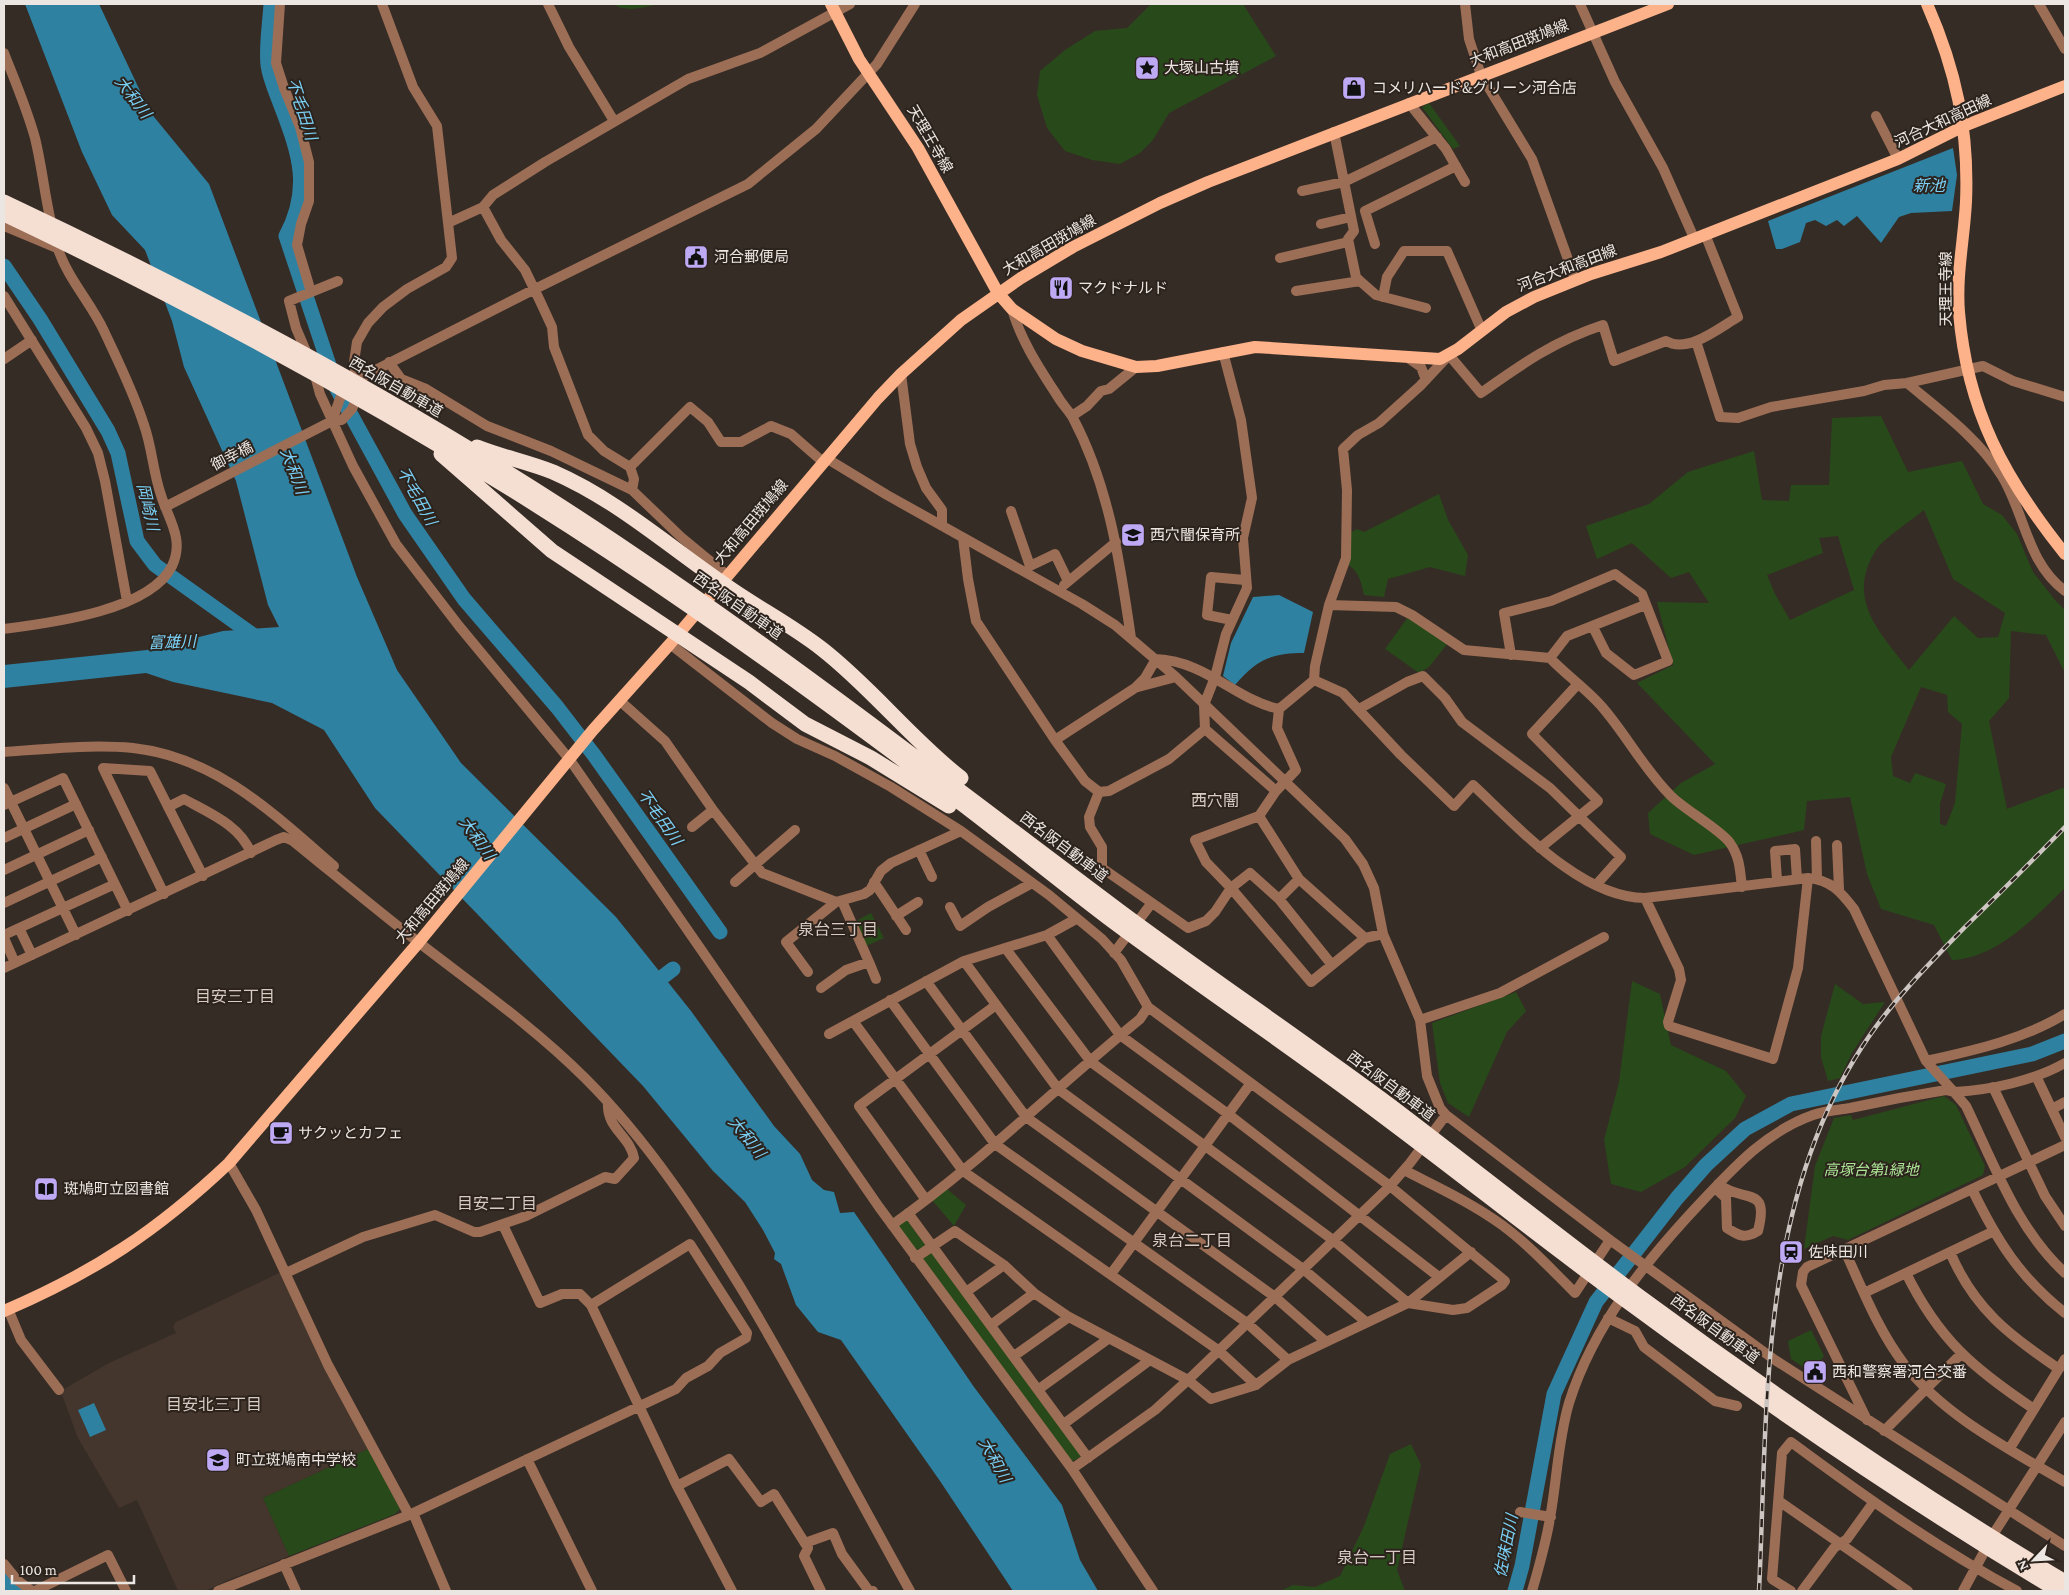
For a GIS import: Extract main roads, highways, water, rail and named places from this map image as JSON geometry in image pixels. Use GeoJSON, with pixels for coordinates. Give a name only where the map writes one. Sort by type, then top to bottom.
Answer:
{"type":"FeatureCollection","features":[{"type":"Feature","properties":{"kind":"highway","name":"西名阪自動車道"},"geometry":{"type":"LineString","coordinates":[[4,202],[234,317],[413,423],[552,514],[684,595],[960,803],[1043,860],[1130,933],[1635,1300],[1964,1533],[2059,1591]]}},
{"type":"Feature","properties":{"kind":"highway","name":"西名阪自動車道"},"geometry":{"type":"LineString","coordinates":[[4,214],[393,411]]}},
{"type":"Feature","properties":{"kind":"highway"},"geometry":{"type":"LineString","coordinates":[[413,423],[445,428],[478,448],[552,472],[594,493],[724,579],[823,650],[948,768],[1027,830],[1043,860],[1029,860],[958,811],[871,758],[805,724],[674,639],[552,551],[413,423]]}},
{"type":"Feature","properties":{"kind":"highway","name":"西名阪自動車道"},"geometry":{"type":"LineString","coordinates":[[1774,1400],[2065,1582]]}},
{"type":"Feature","properties":{"kind":"main road","name":"大和高田斑鳩線"},"geometry":{"type":"LineString","coordinates":[[6,1310],[74,1279],[118,1254],[195,1195],[229,1163],[419,942],[594,730],[674,639],[824,460],[901,374],[947,332],[998,293],[1073,247],[1160,203],[1334,132],[1668,4]]}},
{"type":"Feature","properties":{"kind":"main road","name":"天理王寺線"},"geometry":{"type":"LineString","coordinates":[[1926,4],[1948,55],[1964,126],[1966,203],[1959,284],[1959,311],[1971,384],[1981,416],[2008,476],[2024,502],[2065,554]]}},
{"type":"Feature","properties":{"kind":"main road","name":"天理王寺線"},"geometry":{"type":"LineString","coordinates":[[833,8],[868,73],[909,132],[998,293]]}},
{"type":"Feature","properties":{"kind":"main road","name":"河合大和高田線"},"geometry":{"type":"LineString","coordinates":[[998,293],[1012,309],[1070,346],[1136,367],[1157,366],[1223,352],[1262,347],[1432,360],[1449,355],[1519,304],[1575,280],[1661,252],[1898,159],[1964,126],[2065,86]]}},
{"type":"Feature","properties":{"kind":"water","name":"大和川"},"geometry":{"type":"Polygon","coordinates":[[[25,4],[99,4],[150,112],[209,184],[357,577],[397,670],[461,763],[616,917],[691,1011],[774,1126],[800,1154],[812,1180],[824,1190],[834,1192],[840,1213],[854,1212],[974,1387],[1062,1505],[1080,1560],[1098,1591],[1013,1591],[940,1481],[841,1340],[818,1332],[796,1305],[781,1264],[774,1259],[775,1253],[745,1202],[713,1171],[643,1086],[375,808],[324,730],[272,703],[173,682],[146,673],[4,688],[4,665],[147,650],[223,631],[279,627],[268,605],[236,481],[184,367],[172,321],[145,250],[112,215],[82,152],[25,4]]]}},
{"type":"Feature","properties":{"kind":"water","name":"新池"},"geometry":{"type":"Polygon","coordinates":[[[1953,148],[1957,175],[1952,211],[1911,213],[1899,217],[1881,243],[1857,216],[1844,226],[1837,220],[1826,226],[1815,220],[1806,223],[1800,242],[1782,249],[1776,249],[1768,221],[1953,148]]]}},
{"type":"Feature","properties":{"kind":"water"},"geometry":{"type":"Polygon","coordinates":[[[1279,595],[1313,612],[1304,653],[1282,654],[1265,660],[1250,669],[1235,685],[1223,676],[1231,643],[1253,597],[1279,595]]]}},
{"type":"Feature","properties":{"kind":"water"},"geometry":{"type":"Polygon","coordinates":[[[94,1403],[106,1430],[90,1437],[78,1410],[94,1403]]]}},
{"type":"Feature","properties":{"kind":"waterway","name":"不毛田川"},"geometry":{"type":"LineString","coordinates":[[271,4],[268,65],[272,82],[294,141],[300,172],[298,203],[294,219],[286,236],[337,389],[405,514],[464,599],[557,707],[594,755],[720,932]]}},
{"type":"Feature","properties":{"kind":"waterway","name":"岡崎川"},"geometry":{"type":"LineString","coordinates":[[4,266],[40,319],[108,431],[118,453],[137,541],[155,565],[260,640]]}},
{"type":"Feature","properties":{"kind":"waterway","name":"不毛田川"},"geometry":{"type":"LineString","coordinates":[[647,989],[673,969]]}},
{"type":"Feature","properties":{"kind":"waterway","name":"佐味田川"},"geometry":{"type":"LineString","coordinates":[[1515,1591],[1522,1566],[1554,1394],[1596,1302],[1677,1198],[1706,1165],[1745,1129],[1791,1104],[2032,1054],[2065,1041]]}},
{"type":"Feature","properties":{"kind":"waterway"},"geometry":{"type":"LineString","coordinates":[[4,1579],[19,1591]]}},
{"type":"Feature","properties":{"kind":"railway"},"geometry":{"type":"LineString","coordinates":[[1759,1591],[1764,1448],[1776,1303],[1788,1232],[1807,1164],[1833,1097],[1870,1035],[1903,993],[1964,928],[2065,827]]}},
{"type":"Feature","properties":{"kind":"place","name":"大塚山古墳"},"geometry":{"type":"Point","coordinates":[1147,68]}},
{"type":"Feature","properties":{"kind":"place","name":"コメリハード&グリーン河合店"},"geometry":{"type":"Point","coordinates":[1354,88]}},
{"type":"Feature","properties":{"kind":"place","name":"河合郵便局"},"geometry":{"type":"Point","coordinates":[696,257]}},
{"type":"Feature","properties":{"kind":"place","name":"マクドナルド"},"geometry":{"type":"Point","coordinates":[1061,288]}},
{"type":"Feature","properties":{"kind":"place","name":"西穴闇保育所"},"geometry":{"type":"Point","coordinates":[1133,535]}},
{"type":"Feature","properties":{"kind":"place","name":"サクッとカフェ"},"geometry":{"type":"Point","coordinates":[281,1133]}},
{"type":"Feature","properties":{"kind":"place","name":"斑鳩町立図書館"},"geometry":{"type":"Point","coordinates":[46,1189]}},
{"type":"Feature","properties":{"kind":"place","name":"佐味田川"},"geometry":{"type":"Point","coordinates":[1791,1252]}},
{"type":"Feature","properties":{"kind":"place","name":"西和警察署河合交番"},"geometry":{"type":"Point","coordinates":[1815,1372]}},
{"type":"Feature","properties":{"kind":"place","name":"町立斑鳩南中学校"},"geometry":{"type":"Point","coordinates":[218,1460]}},
{"type":"Feature","properties":{"kind":"district","name":"西穴闇"},"geometry":{"type":"Point","coordinates":[1215,800]}},
{"type":"Feature","properties":{"kind":"district","name":"泉台三丁目"},"geometry":{"type":"Point","coordinates":[838,929]}},
{"type":"Feature","properties":{"kind":"district","name":"目安三丁目"},"geometry":{"type":"Point","coordinates":[235,996]}},
{"type":"Feature","properties":{"kind":"district","name":"目安二丁目"},"geometry":{"type":"Point","coordinates":[497,1203]}},
{"type":"Feature","properties":{"kind":"district","name":"泉台二丁目"},"geometry":{"type":"Point","coordinates":[1192,1240]}},
{"type":"Feature","properties":{"kind":"district","name":"目安北三丁目"},"geometry":{"type":"Point","coordinates":[214,1404]}},
{"type":"Feature","properties":{"kind":"district","name":"泉台一丁目"},"geometry":{"type":"Point","coordinates":[1377,1557]}},
{"type":"Feature","properties":{"kind":"water label","name":"富雄川"},"geometry":{"type":"Point","coordinates":[172,642]}},
{"type":"Feature","properties":{"kind":"park label","name":"高塚台第1緑地"},"geometry":{"type":"Point","coordinates":[1871,1170]}}]}
